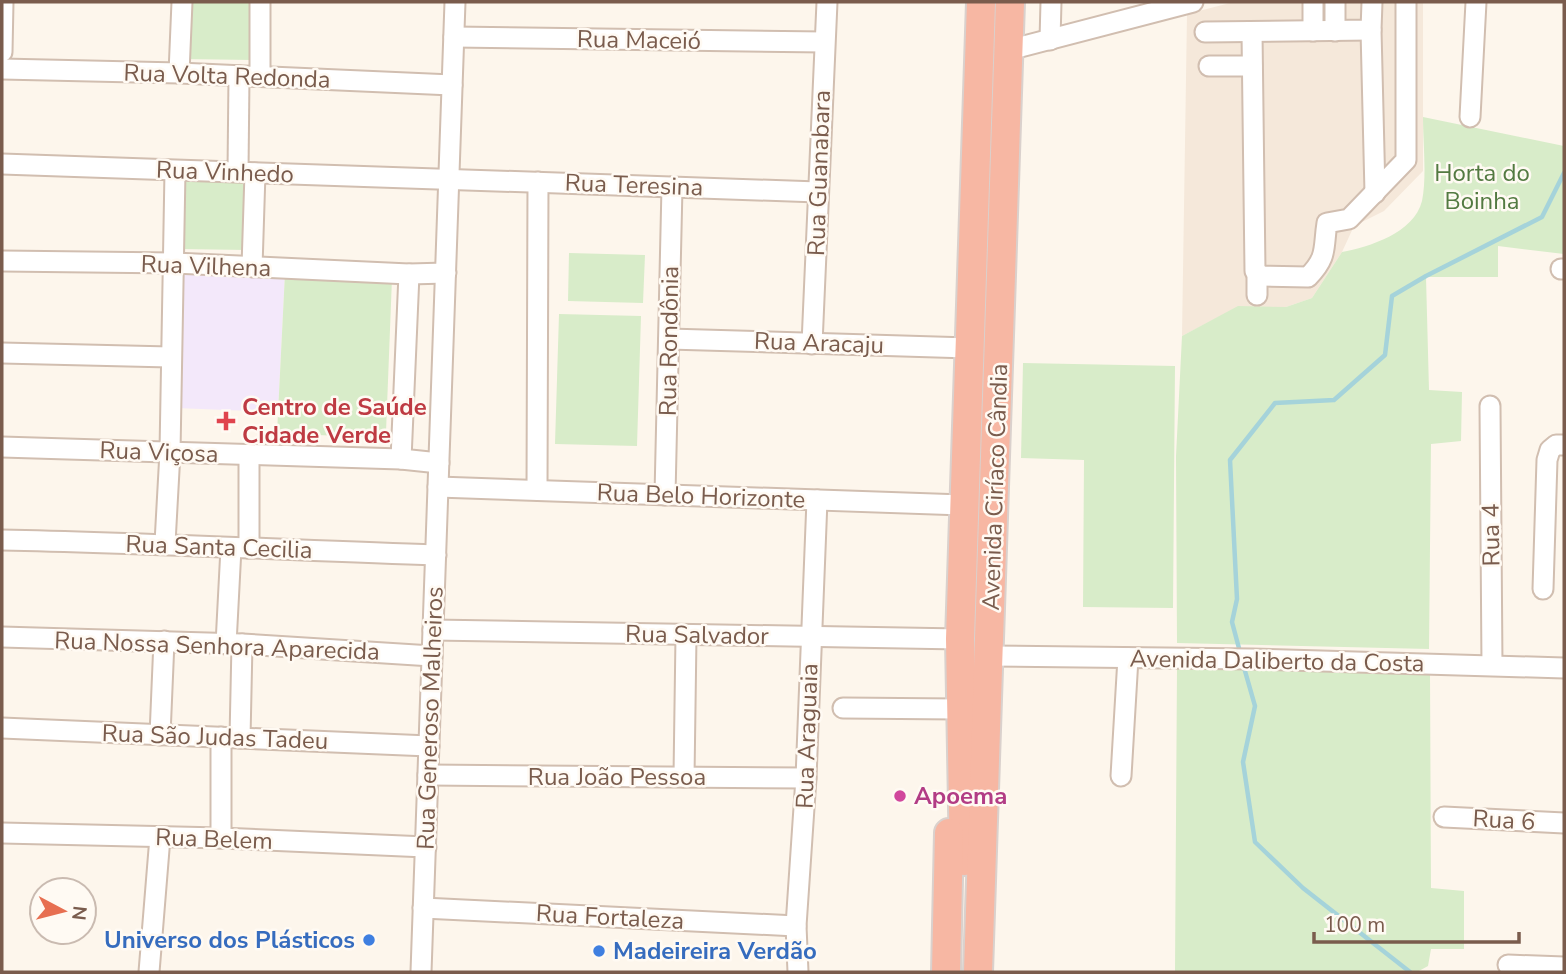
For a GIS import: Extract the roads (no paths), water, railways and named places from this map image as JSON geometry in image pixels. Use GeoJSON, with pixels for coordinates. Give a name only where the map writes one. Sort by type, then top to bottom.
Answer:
{"type":"FeatureCollection","features":[{"type":"Feature","properties":{"kind":"highway","name":"Avenida Ciríaco Cândia"},"geometry":{"type":"LineString","coordinates":[[961,670],[963,505],[981,2]]}},
{"type":"Feature","properties":{"kind":"highway","name":"Avenida Ciríaco Cândia"},"geometry":{"type":"LineString","coordinates":[[978,972],[1010,2]]}},
{"type":"Feature","properties":{"kind":"highway"},"geometry":{"type":"LineString","coordinates":[[946,972],[951,765],[961,670]]}},
{"type":"Feature","properties":{"kind":"highway"},"geometry":{"type":"LineString","coordinates":[[961,670],[966,933],[964,972]]}},
{"type":"Feature","properties":{"kind":"street"},"geometry":{"type":"LineString","coordinates":[[2,52],[3,2]]}},
{"type":"Feature","properties":{"kind":"street"},"geometry":{"type":"LineString","coordinates":[[179,73],[182,2]]}},
{"type":"Feature","properties":{"kind":"street"},"geometry":{"type":"LineString","coordinates":[[260,2],[260,76]]}},
{"type":"Feature","properties":{"kind":"street","name":"Rua Generoso Malheiros"},"geometry":{"type":"LineString","coordinates":[[421,972],[455,2]]}},
{"type":"Feature","properties":{"kind":"street","name":"Rua Guanabara"},"geometry":{"type":"LineString","coordinates":[[812,344],[827,2]]}},
{"type":"Feature","properties":{"kind":"street"},"geometry":{"type":"LineString","coordinates":[[1050,40],[1051,2]]}},
{"type":"Feature","properties":{"kind":"street"},"geometry":{"type":"LineString","coordinates":[[1009,50],[1172,5],[1193,2]]}},
{"type":"Feature","properties":{"kind":"street"},"geometry":{"type":"LineString","coordinates":[[1313,2],[1313,31]]}},
{"type":"Feature","properties":{"kind":"street"},"geometry":{"type":"LineString","coordinates":[[1335,2],[1335,31]]}},
{"type":"Feature","properties":{"kind":"street"},"geometry":{"type":"LineString","coordinates":[[1372,2],[1375,193]]}},
{"type":"Feature","properties":{"kind":"street"},"geometry":{"type":"LineString","coordinates":[[1257,275],[1308,277],[1316,270],[1325,250],[1326,223],[1349,219],[1406,160],[1406,2]]}},
{"type":"Feature","properties":{"kind":"street"},"geometry":{"type":"LineString","coordinates":[[1470,117],[1476,2]]}},
{"type":"Feature","properties":{"kind":"street"},"geometry":{"type":"LineString","coordinates":[[1205,32],[1371,30]]}},
{"type":"Feature","properties":{"kind":"street"},"geometry":{"type":"LineString","coordinates":[[1252,32],[1256,295]]}},
{"type":"Feature","properties":{"kind":"street","name":"Rua Maceió"},"geometry":{"type":"LineString","coordinates":[[454,37],[824,42]]}},
{"type":"Feature","properties":{"kind":"street"},"geometry":{"type":"LineString","coordinates":[[1209,66],[1252,66]]}},
{"type":"Feature","properties":{"kind":"street","name":"Rua Volta Redonda"},"geometry":{"type":"LineString","coordinates":[[2,69],[179,73],[452,85]]}},
{"type":"Feature","properties":{"kind":"street"},"geometry":{"type":"LineString","coordinates":[[239,76],[252,267]]}},
{"type":"Feature","properties":{"kind":"street","name":"Rua Vinhedo"},"geometry":{"type":"LineString","coordinates":[[2,164],[449,179]]}},
{"type":"Feature","properties":{"kind":"street"},"geometry":{"type":"LineString","coordinates":[[165,544],[170,452],[175,171]]}},
{"type":"Feature","properties":{"kind":"street","name":"Rua Teresina"},"geometry":{"type":"LineString","coordinates":[[449,179],[818,192]]}},
{"type":"Feature","properties":{"kind":"street"},"geometry":{"type":"LineString","coordinates":[[537,490],[538,182]]}},
{"type":"Feature","properties":{"kind":"street","name":"Rua Rondônia"},"geometry":{"type":"LineString","coordinates":[[665,495],[672,187]]}},
{"type":"Feature","properties":{"kind":"street","name":"Rua Vilhena"},"geometry":{"type":"LineString","coordinates":[[2,261],[174,264],[409,274]]}},
{"type":"Feature","properties":{"kind":"street"},"geometry":{"type":"LineString","coordinates":[[439,463],[401,459],[409,274],[446,273]]}},
{"type":"Feature","properties":{"kind":"street","name":"Rua Aracaju"},"geometry":{"type":"LineString","coordinates":[[669,339],[969,348]]}},
{"type":"Feature","properties":{"kind":"street"},"geometry":{"type":"LineString","coordinates":[[2,353],[170,357]]}},
{"type":"Feature","properties":{"kind":"street","name":"Rua 4"},"geometry":{"type":"LineString","coordinates":[[1490,406],[1492,665]]}},
{"type":"Feature","properties":{"kind":"street"},"geometry":{"type":"LineString","coordinates":[[1543,589],[1546,460],[1556,444],[1564,445]]}},
{"type":"Feature","properties":{"kind":"street","name":"Rua Viçosa"},"geometry":{"type":"LineString","coordinates":[[2,447],[401,459]]}},
{"type":"Feature","properties":{"kind":"street"},"geometry":{"type":"LineString","coordinates":[[221,838],[230,738],[240,548],[249,455]]}},
{"type":"Feature","properties":{"kind":"street","name":"Rua Belo Horizonte"},"geometry":{"type":"LineString","coordinates":[[438,487],[963,505]]}},
{"type":"Feature","properties":{"kind":"street","name":"Rua Araguaia"},"geometry":{"type":"LineString","coordinates":[[798,972],[796,926],[806,778],[817,500]]}},
{"type":"Feature","properties":{"kind":"street","name":"Rua Santa Cecilia"},"geometry":{"type":"LineString","coordinates":[[2,540],[436,555]]}},
{"type":"Feature","properties":{"kind":"street","name":"Rua Salvador"},"geometry":{"type":"LineString","coordinates":[[433,630],[960,639]]}},
{"type":"Feature","properties":{"kind":"street"},"geometry":{"type":"LineString","coordinates":[[684,777],[686,636]]}},
{"type":"Feature","properties":{"kind":"street","name":"Rua Nossa Senhora Aparecida"},"geometry":{"type":"LineString","coordinates":[[2,637],[234,644],[432,656]]}},
{"type":"Feature","properties":{"kind":"street"},"geometry":{"type":"LineString","coordinates":[[160,735],[164,641]]}},
{"type":"Feature","properties":{"kind":"street","name":"Avenida Daliberto da Costa"},"geometry":{"type":"LineString","coordinates":[[989,656],[1252,659],[1564,668]]}},
{"type":"Feature","properties":{"kind":"street"},"geometry":{"type":"LineString","coordinates":[[1121,776],[1128,658]]}},
{"type":"Feature","properties":{"kind":"street"},"geometry":{"type":"LineString","coordinates":[[843,708],[957,709]]}},
{"type":"Feature","properties":{"kind":"street","name":"Rua São Judas Tadeu"},"geometry":{"type":"LineString","coordinates":[[2,728],[429,746]]}},
{"type":"Feature","properties":{"kind":"street","name":"Rua João Pessoa"},"geometry":{"type":"LineString","coordinates":[[428,775],[806,778]]}},
{"type":"Feature","properties":{"kind":"street","name":"Rua 6"},"geometry":{"type":"LineString","coordinates":[[1444,817],[1564,823]]}},
{"type":"Feature","properties":{"kind":"street","name":"Rua Belem"},"geometry":{"type":"LineString","coordinates":[[2,833],[221,838],[426,847]]}},
{"type":"Feature","properties":{"kind":"street"},"geometry":{"type":"LineString","coordinates":[[149,972],[160,837]]}},
{"type":"Feature","properties":{"kind":"street","name":"Rua Fortaleza"},"geometry":{"type":"LineString","coordinates":[[424,908],[796,926]]}},
{"type":"Feature","properties":{"kind":"street"},"geometry":{"type":"LineString","coordinates":[[1508,965],[1564,967]]}},
{"type":"Feature","properties":{"kind":"waterway"},"geometry":{"type":"LineString","coordinates":[[1240,652],[1232,622],[1237,599],[1230,460],[1275,403],[1334,400],[1385,355],[1392,296],[1542,217],[1564,173]]}},
{"type":"Feature","properties":{"kind":"waterway"},"geometry":{"type":"LineString","coordinates":[[1243,664],[1255,706],[1243,762],[1255,842],[1303,888],[1410,972]]}},
{"type":"Feature","properties":{"kind":"place","name":"Centro de Saúde Cidade Verde"},"geometry":{"type":"Point","coordinates":[226,421]}},
{"type":"Feature","properties":{"kind":"place","name":"Apoema"},"geometry":{"type":"Point","coordinates":[900,796]}},
{"type":"Feature","properties":{"kind":"place","name":"Universo dos Plásticos"},"geometry":{"type":"Point","coordinates":[369,940]}},
{"type":"Feature","properties":{"kind":"place","name":"Madeireira Verdão"},"geometry":{"type":"Point","coordinates":[599,951]}},
{"type":"Feature","properties":{"kind":"park label","name":"Horta do Boinha"},"geometry":{"type":"Point","coordinates":[1482,187]}}]}
